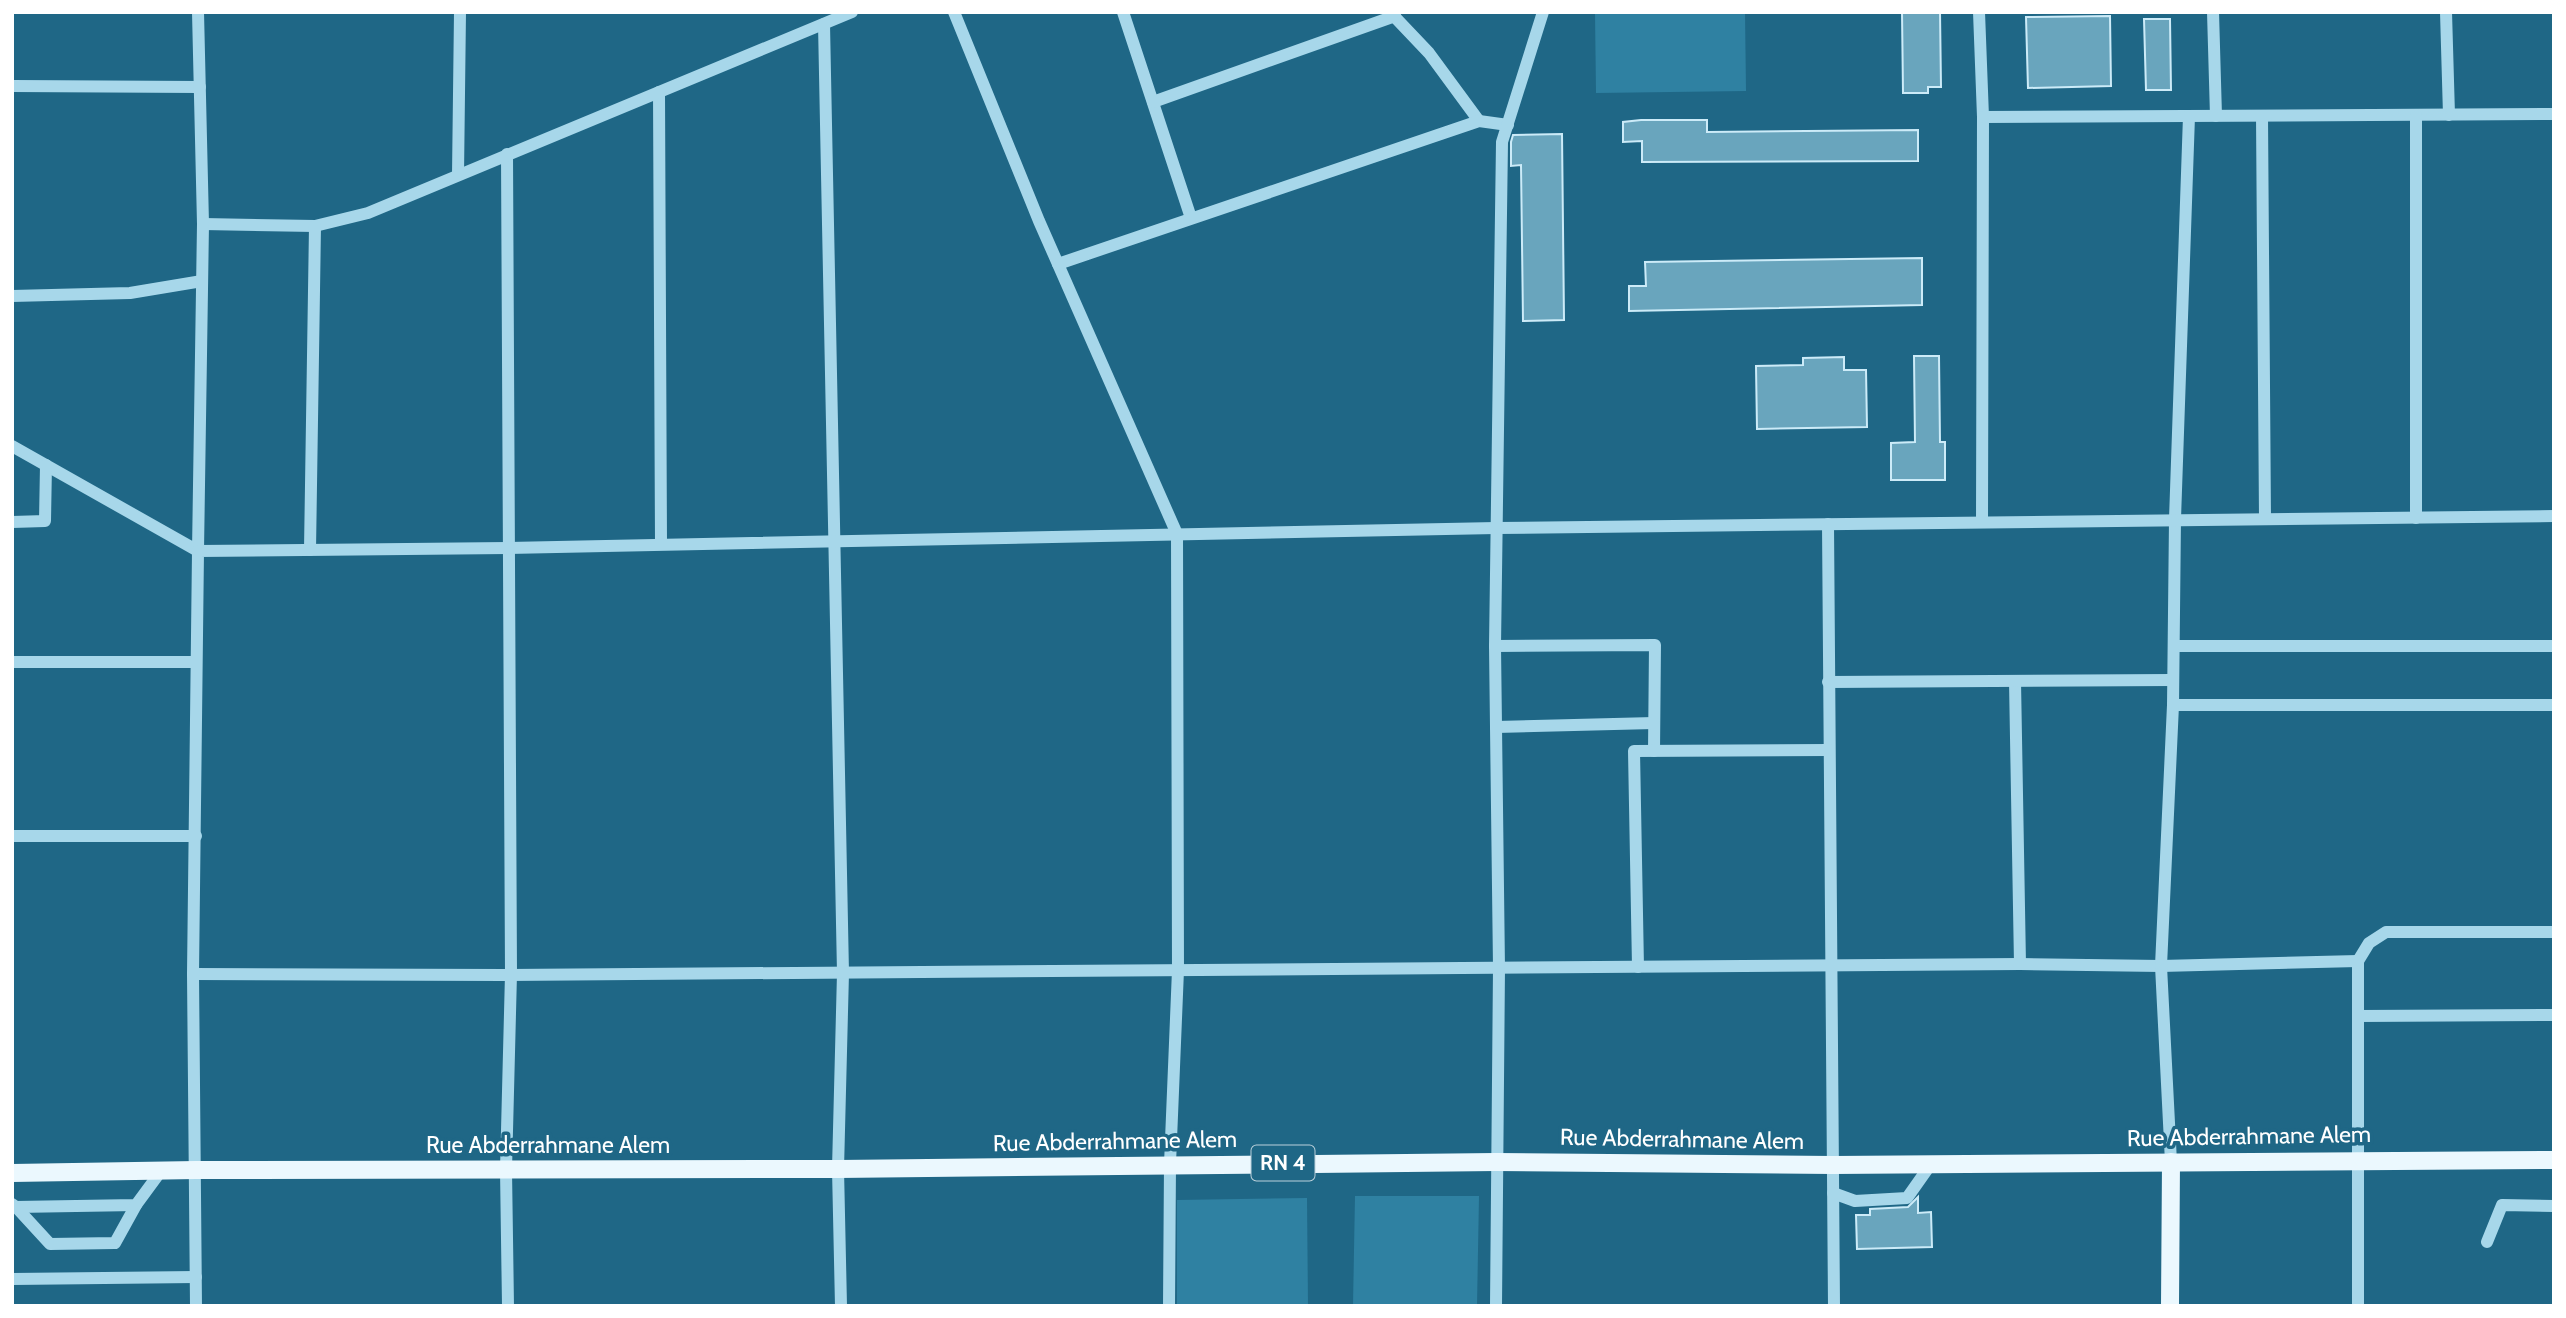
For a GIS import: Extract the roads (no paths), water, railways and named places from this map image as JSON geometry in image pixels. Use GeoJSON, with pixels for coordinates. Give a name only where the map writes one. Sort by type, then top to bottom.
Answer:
{"type":"FeatureCollection","features":[{"type":"Feature","properties":{"kind":"main road","name":"Rue Abderrahmane Alem"},"geometry":{"type":"LineString","coordinates":[[12,1173],[196,1170],[838,1169],[1496,1162],[1833,1165],[2357,1159],[2554,1160]]}},
{"type":"Feature","properties":{"kind":"main road"},"geometry":{"type":"LineString","coordinates":[[2170,1306],[2171,1162]]}},
{"type":"Feature","properties":{"kind":"street"},"geometry":{"type":"LineString","coordinates":[[196,1306],[193,974],[196,836],[195,662],[203,224],[198,12]]}},
{"type":"Feature","properties":{"kind":"street"},"geometry":{"type":"LineString","coordinates":[[458,175],[460,12]]}},
{"type":"Feature","properties":{"kind":"street"},"geometry":{"type":"LineString","coordinates":[[203,224],[316,226],[368,213],[852,12]]}},
{"type":"Feature","properties":{"kind":"street"},"geometry":{"type":"LineString","coordinates":[[954,12],[1058,264],[1177,534],[1178,970],[1170,1164],[1169,1306]]}},
{"type":"Feature","properties":{"kind":"street"},"geometry":{"type":"LineString","coordinates":[[1123,12],[1191,218]]}},
{"type":"Feature","properties":{"kind":"street"},"geometry":{"type":"LineString","coordinates":[[1496,1306],[1499,968],[1495,646],[1502,142],[1543,12]]}},
{"type":"Feature","properties":{"kind":"street"},"geometry":{"type":"LineString","coordinates":[[1979,12],[1983,117],[1982,522]]}},
{"type":"Feature","properties":{"kind":"street"},"geometry":{"type":"LineString","coordinates":[[2213,12],[2216,116]]}},
{"type":"Feature","properties":{"kind":"street"},"geometry":{"type":"LineString","coordinates":[[2446,12],[2449,115]]}},
{"type":"Feature","properties":{"kind":"street"},"geometry":{"type":"LineString","coordinates":[[1153,102],[1393,14],[1429,53],[1479,121]]}},
{"type":"Feature","properties":{"kind":"street"},"geometry":{"type":"LineString","coordinates":[[824,23],[843,972],[838,1169],[841,1306]]}},
{"type":"Feature","properties":{"kind":"street"},"geometry":{"type":"LineString","coordinates":[[12,86],[200,87]]}},
{"type":"Feature","properties":{"kind":"street"},"geometry":{"type":"LineString","coordinates":[[659,92],[661,544]]}},
{"type":"Feature","properties":{"kind":"street"},"geometry":{"type":"LineString","coordinates":[[1983,117],[2554,114]]}},
{"type":"Feature","properties":{"kind":"street"},"geometry":{"type":"LineString","coordinates":[[2416,115],[2416,518]]}},
{"type":"Feature","properties":{"kind":"street"},"geometry":{"type":"LineString","coordinates":[[2171,1162],[2161,966],[2174,680],[2175,519],[2189,116]]}},
{"type":"Feature","properties":{"kind":"street"},"geometry":{"type":"LineString","coordinates":[[2262,116],[2265,519]]}},
{"type":"Feature","properties":{"kind":"street"},"geometry":{"type":"LineString","coordinates":[[1058,264],[1479,121],[1508,125]]}},
{"type":"Feature","properties":{"kind":"street"},"geometry":{"type":"LineString","coordinates":[[508,154],[511,974],[506,1170],[508,1306]]}},
{"type":"Feature","properties":{"kind":"street"},"geometry":{"type":"LineString","coordinates":[[310,550],[316,226]]}},
{"type":"Feature","properties":{"kind":"street"},"geometry":{"type":"LineString","coordinates":[[12,296],[130,293],[202,281]]}},
{"type":"Feature","properties":{"kind":"street"},"geometry":{"type":"LineString","coordinates":[[12,446],[198,551],[508,548],[1496,528],[2554,516]]}},
{"type":"Feature","properties":{"kind":"street"},"geometry":{"type":"LineString","coordinates":[[12,522],[45,521],[46,465]]}},
{"type":"Feature","properties":{"kind":"street"},"geometry":{"type":"LineString","coordinates":[[1828,524],[1834,1306]]}},
{"type":"Feature","properties":{"kind":"street"},"geometry":{"type":"LineString","coordinates":[[1495,646],[1655,645],[1654,751]]}},
{"type":"Feature","properties":{"kind":"street"},"geometry":{"type":"LineString","coordinates":[[2174,646],[2554,646]]}},
{"type":"Feature","properties":{"kind":"street"},"geometry":{"type":"LineString","coordinates":[[12,662],[195,662]]}},
{"type":"Feature","properties":{"kind":"street"},"geometry":{"type":"LineString","coordinates":[[1828,682],[2174,680]]}},
{"type":"Feature","properties":{"kind":"street"},"geometry":{"type":"LineString","coordinates":[[2015,681],[2020,964]]}},
{"type":"Feature","properties":{"kind":"street"},"geometry":{"type":"LineString","coordinates":[[2173,705],[2554,705]]}},
{"type":"Feature","properties":{"kind":"street"},"geometry":{"type":"LineString","coordinates":[[1496,727],[1654,723]]}},
{"type":"Feature","properties":{"kind":"street"},"geometry":{"type":"LineString","coordinates":[[1638,967],[1634,751],[1829,750]]}},
{"type":"Feature","properties":{"kind":"street"},"geometry":{"type":"LineString","coordinates":[[12,836],[196,836]]}},
{"type":"Feature","properties":{"kind":"street"},"geometry":{"type":"LineString","coordinates":[[2358,1306],[2358,961],[2369,943],[2386,932],[2554,932]]}},
{"type":"Feature","properties":{"kind":"street"},"geometry":{"type":"LineString","coordinates":[[193,974],[2020,964],[2161,966],[2358,961]]}},
{"type":"Feature","properties":{"kind":"street"},"geometry":{"type":"LineString","coordinates":[[2358,1016],[2554,1015]]}},
{"type":"Feature","properties":{"kind":"street"},"geometry":{"type":"LineString","coordinates":[[1833,1193],[1855,1201],[1907,1198],[1931,1164]]}},
{"type":"Feature","properties":{"kind":"street"},"geometry":{"type":"LineString","coordinates":[[14,1205],[50,1244],[115,1243],[136,1205],[161,1171]]}},
{"type":"Feature","properties":{"kind":"street"},"geometry":{"type":"LineString","coordinates":[[14,1205],[136,1205]]}},
{"type":"Feature","properties":{"kind":"street"},"geometry":{"type":"LineString","coordinates":[[2487,1242],[2502,1205],[2554,1206]]}},
{"type":"Feature","properties":{"kind":"street"},"geometry":{"type":"LineString","coordinates":[[12,1279],[196,1277]]}}]}
